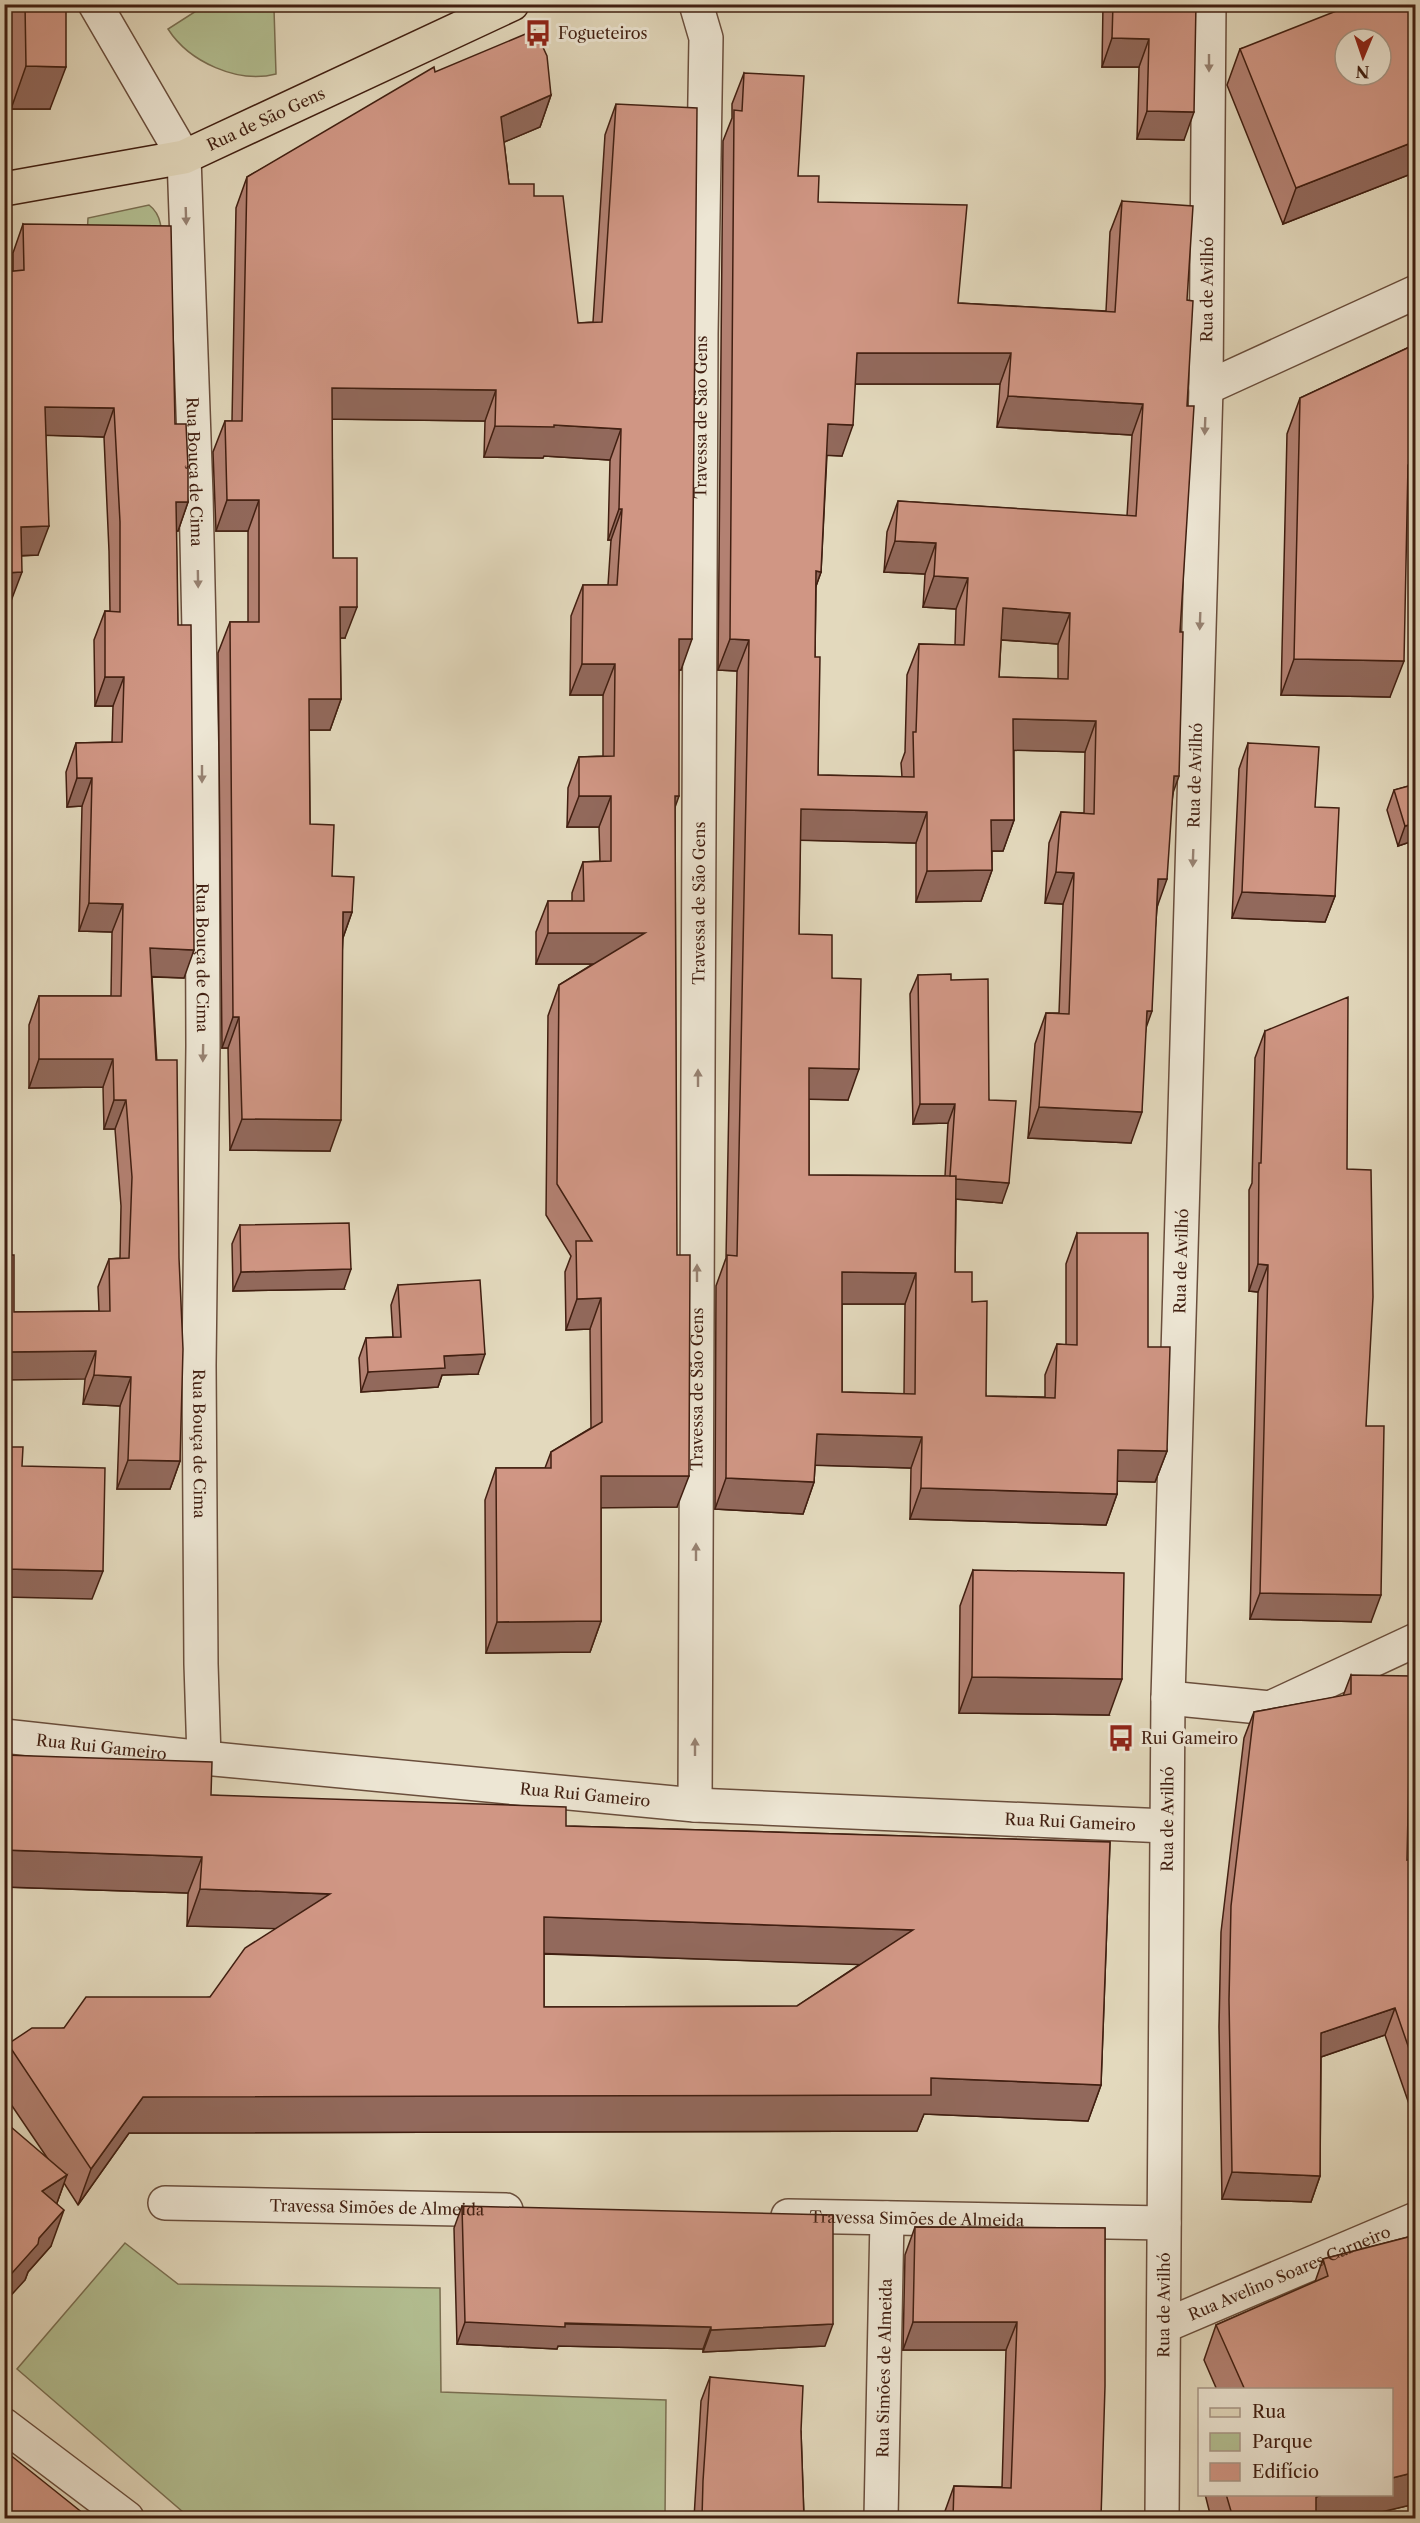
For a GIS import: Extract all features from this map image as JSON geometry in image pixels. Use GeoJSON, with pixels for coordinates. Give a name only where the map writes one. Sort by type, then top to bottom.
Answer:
{"type":"FeatureCollection","features":[{"type":"Feature","properties":{"kind":"main road","name":"Rua de São Gens"},"geometry":{"type":"LineString","coordinates":[[4,189],[184,158],[512,4]]}},
{"type":"Feature","properties":{"kind":"street"},"geometry":{"type":"LineString","coordinates":[[95,4],[184,158]]}},
{"type":"Feature","properties":{"kind":"street","name":"Travessa de São Gens"},"geometry":{"type":"LineString","coordinates":[[695,1805],[701,334],[706,38],[696,4]]}},
{"type":"Feature","properties":{"kind":"street","name":"Rua de Avilhó"},"geometry":{"type":"LineString","coordinates":[[1162,2518],[1168,1698],[1206,387],[1209,4]]}},
{"type":"Feature","properties":{"kind":"street","name":"Rua Bouça de Cima"},"geometry":{"type":"LineString","coordinates":[[184,158],[196,495],[202,765],[203,1046],[199,1365],[204,1758]]}},
{"type":"Feature","properties":{"kind":"street"},"geometry":{"type":"LineString","coordinates":[[1206,387],[1416,292]]}},
{"type":"Feature","properties":{"kind":"street"},"geometry":{"type":"LineString","coordinates":[[1168,1698],[1270,1708],[1416,1640]]}},
{"type":"Feature","properties":{"kind":"street","name":"Rua Rui Gameiro"},"geometry":{"type":"LineString","coordinates":[[4,1736],[204,1758],[695,1805],[1166,1826]]}},
{"type":"Feature","properties":{"kind":"street","name":"Travessa Simões de Almeida"},"geometry":{"type":"LineString","coordinates":[[165,2203],[530,2211]]}},
{"type":"Feature","properties":{"kind":"street","name":"Travessa Simões de Almeida"},"geometry":{"type":"LineString","coordinates":[[756,2215],[1164,2223]]}},
{"type":"Feature","properties":{"kind":"street","name":"Rua Simões de Almeida"},"geometry":{"type":"LineString","coordinates":[[881,2518],[887,2218]]}},
{"type":"Feature","properties":{"kind":"street","name":"Rua Avelino Soares Carneiro"},"geometry":{"type":"LineString","coordinates":[[1164,2326],[1416,2219]]}},
{"type":"Feature","properties":{"kind":"street"},"geometry":{"type":"LineString","coordinates":[[4,2425],[128,2518]]}},
{"type":"Feature","properties":{"kind":"green space"},"geometry":{"type":"Polygon","coordinates":[[[207,4],[265,5],[274,9],[276,74],[246,76],[216,68],[188,51],[177,41],[168,29],[207,4]]]}},
{"type":"Feature","properties":{"kind":"green space"},"geometry":{"type":"Polygon","coordinates":[[[149,205],[160,221],[161,255],[86,254],[88,218],[149,205]]]}},
{"type":"Feature","properties":{"kind":"green space"},"geometry":{"type":"Polygon","coordinates":[[[125,2243],[178,2284],[440,2288],[441,2392],[666,2400],[665,2518],[190,2518],[17,2369],[125,2243]]]}},
{"type":"Feature","properties":{"kind":"building"},"geometry":{"type":"Polygon","coordinates":[[[25,4],[66,4],[66,67],[26,66],[25,4]]]}},
{"type":"Feature","properties":{"kind":"building"},"geometry":{"type":"Polygon","coordinates":[[[1113,4],[1196,4],[1194,112],[1147,111],[1149,39],[1112,38],[1113,4]]]}},
{"type":"Feature","properties":{"kind":"building"},"geometry":{"type":"Polygon","coordinates":[[[1354,4],[1416,4],[1416,141],[1296,188],[1240,49],[1354,4]]]}},
{"type":"Feature","properties":{"kind":"building"},"geometry":{"type":"Polygon","coordinates":[[[535,30],[547,56],[551,95],[501,117],[509,184],[534,184],[534,196],[563,196],[578,323],[602,322],[616,104],[697,108],[692,639],[679,639],[679,796],[675,796],[677,1255],[690,1255],[689,1476],[601,1476],[601,1621],[497,1622],[496,1468],[551,1468],[551,1452],[602,1422],[601,1298],[577,1299],[576,1241],[592,1241],[557,1184],[559,985],[645,933],[548,933],[548,901],[584,901],[583,862],[611,861],[611,796],[579,796],[579,757],[614,756],[615,664],[582,664],[583,585],[617,585],[622,509],[619,509],[621,429],[554,425],[554,427],[495,426],[496,390],[332,388],[333,558],[357,558],[357,607],[340,607],[341,699],[309,699],[310,824],[334,825],[332,876],[354,877],[352,912],[343,912],[341,1120],[242,1119],[239,1017],[233,1017],[230,622],[259,622],[259,500],[227,500],[225,421],[242,421],[247,177],[434,67],[435,72],[535,30]]]}},
{"type":"Feature","properties":{"kind":"building"},"geometry":{"type":"Polygon","coordinates":[[[744,73],[804,76],[798,176],[819,176],[818,202],[967,205],[958,303],[1115,312],[1122,201],[1193,206],[1187,300],[1193,301],[1187,406],[1194,406],[1180,632],[1183,632],[1179,776],[1174,776],[1167,879],[1158,879],[1152,1011],[1147,1011],[1142,1112],[1039,1107],[1046,1013],[1069,1014],[1074,873],[1056,872],[1061,812],[1094,814],[1096,721],[1013,719],[1014,820],[991,820],[992,870],[927,871],[927,812],[801,809],[799,934],[832,935],[832,978],[861,979],[859,1069],[809,1068],[809,1175],[956,1176],[955,1272],[972,1272],[972,1302],[987,1301],[986,1396],[1055,1398],[1057,1344],[1077,1345],[1077,1233],[1148,1233],[1148,1347],[1170,1347],[1167,1451],[1118,1450],[1117,1494],[921,1488],[922,1437],[817,1434],[814,1482],[726,1478],[727,1255],[737,1256],[749,640],[730,639],[734,110],[742,111],[744,73]],[[857,353],[853,425],[828,424],[821,572],[816,571],[815,657],[820,657],[818,775],[914,777],[913,732],[916,732],[919,644],[964,645],[968,578],[934,576],[936,543],[895,541],[898,501],[1136,516],[1143,404],[1008,396],[1011,353],[857,353]],[[1003,608],[999,677],[1068,679],[1070,613],[1003,608]],[[842,1272],[842,1392],[915,1394],[916,1273],[842,1272]]]}},
{"type":"Feature","properties":{"kind":"building"},"geometry":{"type":"Polygon","coordinates":[[[23,224],[171,226],[175,424],[186,424],[188,467],[188,502],[176,502],[178,625],[191,625],[194,950],[150,948],[156,1060],[177,1060],[179,1258],[183,1349],[180,1461],[128,1460],[131,1377],[94,1375],[96,1351],[4,1352],[4,1255],[14,1255],[14,1312],[110,1311],[109,1259],[129,1258],[132,1177],[126,1100],[114,1100],[113,1059],[39,1059],[39,996],[121,996],[123,904],[89,903],[92,778],[77,778],[76,743],[122,742],[124,677],[105,677],[105,611],[120,612],[120,522],[114,408],[45,407],[49,526],[21,527],[22,572],[4,573],[4,272],[24,270],[23,224]]]}},
{"type":"Feature","properties":{"kind":"building"},"geometry":{"type":"Polygon","coordinates":[[[1416,344],[1416,462],[1408,465],[1404,661],[1294,659],[1300,398],[1416,344]]]}},
{"type":"Feature","properties":{"kind":"building"},"geometry":{"type":"Polygon","coordinates":[[[1248,743],[1319,747],[1315,807],[1339,808],[1335,896],[1242,892],[1248,743]]]}},
{"type":"Feature","properties":{"kind":"building"},"geometry":{"type":"Polygon","coordinates":[[[1416,784],[1416,823],[1405,826],[1394,790],[1416,784]]]}},
{"type":"Feature","properties":{"kind":"building"},"geometry":{"type":"Polygon","coordinates":[[[951,974],[951,980],[988,979],[989,1100],[1016,1101],[1009,1183],[956,1179],[956,1176],[950,1176],[955,1104],[920,1104],[918,975],[951,974]]]}},
{"type":"Feature","properties":{"kind":"building"},"geometry":{"type":"Polygon","coordinates":[[[1348,997],[1347,1169],[1371,1170],[1373,1297],[1366,1426],[1384,1426],[1381,1595],[1260,1593],[1268,1265],[1258,1264],[1259,1163],[1261,1163],[1265,1031],[1348,997]]]}},
{"type":"Feature","properties":{"kind":"building"},"geometry":{"type":"Polygon","coordinates":[[[4,1052],[10,1052],[8,1112],[4,1111],[4,1052]]]}},
{"type":"Feature","properties":{"kind":"building"},"geometry":{"type":"Polygon","coordinates":[[[349,1223],[351,1269],[241,1272],[240,1225],[349,1223]]]}},
{"type":"Feature","properties":{"kind":"building"},"geometry":{"type":"Polygon","coordinates":[[[480,1280],[485,1354],[444,1356],[445,1368],[368,1372],[366,1338],[401,1337],[398,1285],[480,1280]]]}},
{"type":"Feature","properties":{"kind":"building"},"geometry":{"type":"Polygon","coordinates":[[[4,1447],[23,1447],[22,1466],[105,1468],[103,1571],[4,1569],[4,1447]]]}},
{"type":"Feature","properties":{"kind":"building"},"geometry":{"type":"Polygon","coordinates":[[[973,1570],[1124,1573],[1122,1679],[972,1677],[973,1570]]]}},
{"type":"Feature","properties":{"kind":"building"},"geometry":{"type":"Polygon","coordinates":[[[1351,1675],[1411,1676],[1407,1860],[1416,1858],[1416,2069],[1395,2008],[1321,2033],[1320,2176],[1232,2172],[1229,2000],[1231,1906],[1254,1712],[1351,1694],[1351,1675]]]}},
{"type":"Feature","properties":{"kind":"building"},"geometry":{"type":"Polygon","coordinates":[[[4,1755],[212,1762],[211,1795],[566,1807],[566,1826],[1110,1842],[1101,2085],[931,2078],[931,2095],[143,2097],[91,2169],[8,2044],[32,2028],[64,2028],[86,1997],[210,1997],[245,1948],[330,1894],[200,1889],[202,1857],[4,1850],[4,1755]],[[544,1917],[544,2007],[797,2006],[913,1930],[544,1917]]]}},
{"type":"Feature","properties":{"kind":"building"},"geometry":{"type":"Polygon","coordinates":[[[4,2121],[67,2175],[42,2191],[64,2210],[4,2282],[4,2121]]]}},
{"type":"Feature","properties":{"kind":"building"},"geometry":{"type":"Polygon","coordinates":[[[462,2206],[833,2215],[833,2324],[711,2330],[711,2327],[565,2323],[565,2327],[465,2322],[462,2206]]]}},
{"type":"Feature","properties":{"kind":"building"},"geometry":{"type":"Polygon","coordinates":[[[915,2227],[1105,2228],[1105,2386],[1101,2518],[953,2518],[954,2486],[1011,2488],[1017,2322],[913,2322],[915,2227]]]}},
{"type":"Feature","properties":{"kind":"building"},"geometry":{"type":"Polygon","coordinates":[[[1416,2235],[1416,2472],[1393,2478],[1393,2388],[1244,2388],[1216,2325],[1328,2276],[1323,2259],[1416,2235]]]}},
{"type":"Feature","properties":{"kind":"building"},"geometry":{"type":"Polygon","coordinates":[[[710,2377],[803,2386],[801,2431],[804,2518],[702,2518],[710,2377]]]}},
{"type":"Feature","properties":{"kind":"building"},"geometry":{"type":"Polygon","coordinates":[[[4,2450],[89,2518],[4,2518],[4,2450]]]}},
{"type":"Feature","properties":{"kind":"building"},"geometry":{"type":"Polygon","coordinates":[[[1227,2496],[1319,2496],[1316,2497],[1316,2518],[1233,2518],[1227,2496]]]}},
{"type":"Feature","properties":{"kind":"place","name":"Fogueteiros"},"geometry":{"type":"Point","coordinates":[538,33]}},
{"type":"Feature","properties":{"kind":"place","name":"Rui Gameiro"},"geometry":{"type":"Point","coordinates":[1121,1738]}}]}
